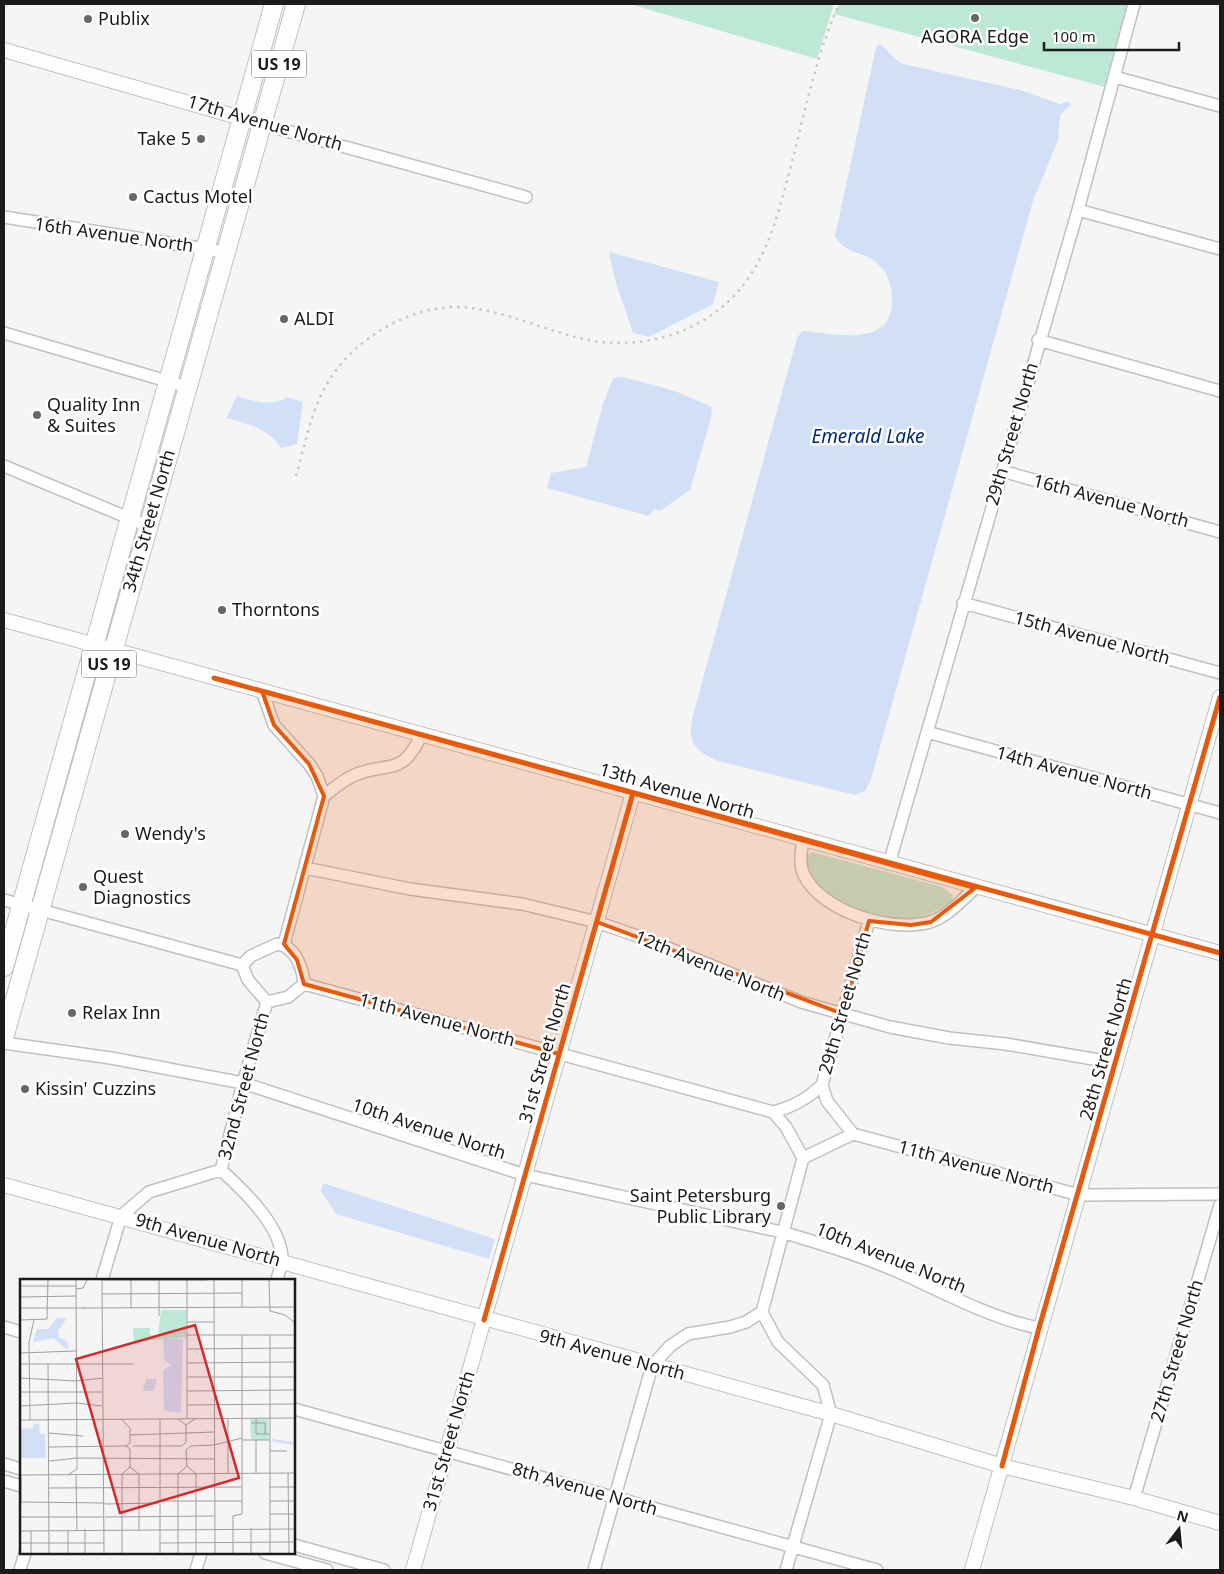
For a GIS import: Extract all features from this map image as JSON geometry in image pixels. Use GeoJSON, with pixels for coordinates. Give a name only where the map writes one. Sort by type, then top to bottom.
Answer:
{"type":"FeatureCollection","features":[{"type":"Feature","properties":{"kind":"highway","name":"34th Street North"},"geometry":{"type":"LineString","coordinates":[[4,967],[274,4]]}},
{"type":"Feature","properties":{"kind":"highway","name":"34th Street North"},"geometry":{"type":"LineString","coordinates":[[4,1038],[296,4]]}},
{"type":"Feature","properties":{"kind":"highway"},"geometry":{"type":"LineString","coordinates":[[58,775],[76,780]]}},
{"type":"Feature","properties":{"kind":"street","name":"29th Street North"},"geometry":{"type":"LineString","coordinates":[[889,864],[1038,340],[1078,210],[1134,4]]}},
{"type":"Feature","properties":{"kind":"street","name":"17th Avenue North"},"geometry":{"type":"LineString","coordinates":[[4,50],[526,197]]}},
{"type":"Feature","properties":{"kind":"street"},"geometry":{"type":"LineString","coordinates":[[1114,77],[1220,106]]}},
{"type":"Feature","properties":{"kind":"street"},"geometry":{"type":"LineString","coordinates":[[1078,210],[1220,249]]}},
{"type":"Feature","properties":{"kind":"street","name":"16th Avenue North"},"geometry":{"type":"LineString","coordinates":[[4,218],[225,252]]}},
{"type":"Feature","properties":{"kind":"street"},"geometry":{"type":"LineString","coordinates":[[4,334],[187,387]]}},
{"type":"Feature","properties":{"kind":"street"},"geometry":{"type":"LineString","coordinates":[[1038,340],[1220,391]]}},
{"type":"Feature","properties":{"kind":"street"},"geometry":{"type":"LineString","coordinates":[[4,466],[148,526]]}},
{"type":"Feature","properties":{"kind":"street","name":"16th Avenue North"},"geometry":{"type":"LineString","coordinates":[[1002,471],[1220,532]]}},
{"type":"Feature","properties":{"kind":"street","name":"15th Avenue North"},"geometry":{"type":"LineString","coordinates":[[964,603],[1220,673]]}},
{"type":"Feature","properties":{"kind":"street","name":"13th Avenue North"},"geometry":{"type":"LineString","coordinates":[[4,620],[422,734],[803,841],[1220,953]]}},
{"type":"Feature","properties":{"kind":"street"},"geometry":{"type":"LineString","coordinates":[[262,691],[274,725],[309,764],[317,776],[324,796],[284,944]]}},
{"type":"Feature","properties":{"kind":"street","name":"28th Street North"},"geometry":{"type":"LineString","coordinates":[[972,1570],[1220,697]]}},
{"type":"Feature","properties":{"kind":"street","name":"14th Avenue North"},"geometry":{"type":"LineString","coordinates":[[927,732],[1220,813]]}},
{"type":"Feature","properties":{"kind":"street"},"geometry":{"type":"LineString","coordinates":[[324,796],[342,782],[358,774],[399,764],[410,756],[422,734]]}},
{"type":"Feature","properties":{"kind":"street","name":"31st Street North"},"geometry":{"type":"LineString","coordinates":[[413,1570],[633,793]]}},
{"type":"Feature","properties":{"kind":"street","name":"29th Street North"},"geometry":{"type":"LineString","coordinates":[[803,841],[800,859],[804,874],[812,886],[842,908],[869,921],[911,926],[931,922],[947,913],[975,888]]}},
{"type":"Feature","properties":{"kind":"street","name":"12th Avenue North"},"geometry":{"type":"LineString","coordinates":[[305,868],[410,889],[522,904],[596,922],[651,941],[775,992],[890,1027],[949,1038],[1023,1046],[1116,1063]]}},
{"type":"Feature","properties":{"kind":"street"},"geometry":{"type":"LineString","coordinates":[[4,900],[242,965],[251,956],[264,949],[284,944]]}},
{"type":"Feature","properties":{"kind":"street","name":"29th Street North"},"geometry":{"type":"LineString","coordinates":[[773,1112],[790,1108],[809,1097],[822,1085],[869,921]]}},
{"type":"Feature","properties":{"kind":"street"},"geometry":{"type":"LineString","coordinates":[[284,944],[297,960],[304,984]]}},
{"type":"Feature","properties":{"kind":"street","name":"32nd Street North"},"geometry":{"type":"LineString","coordinates":[[242,965],[248,980],[266,1002]]}},
{"type":"Feature","properties":{"kind":"street","name":"32nd Street North"},"geometry":{"type":"LineString","coordinates":[[266,1002],[288,996],[304,984]]}},
{"type":"Feature","properties":{"kind":"street","name":"11th Avenue North"},"geometry":{"type":"LineString","coordinates":[[304,984],[773,1112]]}},
{"type":"Feature","properties":{"kind":"street","name":"32nd Street North"},"geometry":{"type":"LineString","coordinates":[[221,1170],[266,1002]]}},
{"type":"Feature","properties":{"kind":"street","name":"10th Avenue North"},"geometry":{"type":"LineString","coordinates":[[4,1043],[111,1058],[243,1083],[525,1175],[782,1232],[860,1257],[970,1304],[1040,1328]]}},
{"type":"Feature","properties":{"kind":"street","name":"29th Street North"},"geometry":{"type":"LineString","coordinates":[[822,1085],[827,1101],[853,1134]]}},
{"type":"Feature","properties":{"kind":"street"},"geometry":{"type":"LineString","coordinates":[[773,1112],[796,1142],[803,1158],[762,1312],[778,1342],[823,1385],[831,1414],[786,1570]]}},
{"type":"Feature","properties":{"kind":"street"},"geometry":{"type":"LineString","coordinates":[[803,1158],[853,1134]]}},
{"type":"Feature","properties":{"kind":"street","name":"11th Avenue North"},"geometry":{"type":"LineString","coordinates":[[853,1134],[1079,1195],[1220,1194]]}},
{"type":"Feature","properties":{"kind":"street","name":"32nd Street North"},"geometry":{"type":"LineString","coordinates":[[121,1216],[150,1192],[221,1170]]}},
{"type":"Feature","properties":{"kind":"street","name":"32nd Street North"},"geometry":{"type":"LineString","coordinates":[[221,1170],[242,1189],[276,1235],[282,1261],[277,1279]]}},
{"type":"Feature","properties":{"kind":"street","name":"9th Avenue North"},"geometry":{"type":"LineString","coordinates":[[4,1185],[282,1261],[484,1320],[831,1414],[1002,1466],[1134,1498],[1220,1523]]}},
{"type":"Feature","properties":{"kind":"street","name":"27th Street North"},"geometry":{"type":"LineString","coordinates":[[1134,1498],[1220,1205]]}},
{"type":"Feature","properties":{"kind":"street"},"geometry":{"type":"LineString","coordinates":[[102,1279],[121,1216]]}},
{"type":"Feature","properties":{"kind":"street"},"geometry":{"type":"LineString","coordinates":[[594,1570],[652,1366],[670,1346],[688,1334],[730,1327],[746,1322],[762,1312]]}},
{"type":"Feature","properties":{"kind":"street"},"geometry":{"type":"LineString","coordinates":[[4,1327],[20,1332]]}},
{"type":"Feature","properties":{"kind":"street","name":"8th Avenue North"},"geometry":{"type":"LineString","coordinates":[[295,1409],[877,1570]]}},
{"type":"Feature","properties":{"kind":"street"},"geometry":{"type":"LineString","coordinates":[[4,1464],[20,1469]]}},
{"type":"Feature","properties":{"kind":"street"},"geometry":{"type":"LineString","coordinates":[[4,1482],[20,1486]]}},
{"type":"Feature","properties":{"kind":"street"},"geometry":{"type":"LineString","coordinates":[[295,1545],[384,1570]]}},
{"type":"Feature","properties":{"kind":"street"},"geometry":{"type":"LineString","coordinates":[[20,1570],[25,1554]]}},
{"type":"Feature","properties":{"kind":"street"},"geometry":{"type":"LineString","coordinates":[[196,1570],[201,1554]]}},
{"type":"Feature","properties":{"kind":"street"},"geometry":{"type":"LineString","coordinates":[[269,1554],[326,1570]]}},
{"type":"Feature","properties":{"kind":"highlighted area"},"geometry":{"type":"Polygon","coordinates":[[[262,691],[975,888],[931,922],[911,925],[869,921],[843,1014],[597,922],[559,1054],[304,984],[297,960],[284,944],[324,796],[309,764],[274,725],[262,691]]]}},
{"type":"Feature","properties":{"kind":"green space"},"geometry":{"type":"Polygon","coordinates":[[[630,4],[834,4],[817,59],[630,4]]]}},
{"type":"Feature","properties":{"kind":"green space"},"geometry":{"type":"Polygon","coordinates":[[[839,4],[1129,4],[1105,87],[834,14],[839,4]]]}},
{"type":"Feature","properties":{"kind":"green space"},"geometry":{"type":"Polygon","coordinates":[[[812,852],[942,887],[953,895],[952,900],[931,913],[919,917],[893,919],[877,916],[844,903],[817,882],[809,870],[807,856],[812,852]]]}},
{"type":"Feature","properties":{"kind":"water","name":"Emerald Lake"},"geometry":{"type":"Polygon","coordinates":[[[879,44],[903,64],[1020,90],[1060,104],[1068,101],[1071,105],[1060,115],[1058,140],[1033,201],[871,779],[865,791],[855,795],[718,761],[703,753],[694,744],[691,724],[797,338],[802,331],[846,335],[860,335],[873,332],[883,326],[890,315],[891,290],[885,272],[874,261],[849,250],[835,236],[876,47],[879,44]]]}},
{"type":"Feature","properties":{"kind":"water"},"geometry":{"type":"Polygon","coordinates":[[[609,252],[719,282],[713,304],[649,337],[633,333],[615,280],[609,252]]]}},
{"type":"Feature","properties":{"kind":"water"},"geometry":{"type":"Polygon","coordinates":[[[623,377],[675,391],[712,407],[711,418],[690,490],[660,511],[654,509],[649,516],[547,488],[551,473],[586,467],[602,407],[613,378],[623,377]]]}},
{"type":"Feature","properties":{"kind":"water"},"geometry":{"type":"Polygon","coordinates":[[[237,396],[262,402],[276,402],[287,397],[303,402],[297,444],[281,448],[264,431],[226,418],[237,396]]]}},
{"type":"Feature","properties":{"kind":"water"},"geometry":{"type":"Polygon","coordinates":[[[323,1183],[495,1239],[489,1259],[336,1214],[321,1191],[323,1183]]]}},
{"type":"Feature","properties":{"kind":"railway"},"geometry":{"type":"LineString","coordinates":[[296,476],[317,404],[328,382],[340,365],[354,350],[371,337],[389,325],[409,316],[429,310],[450,307],[471,308],[501,314],[588,340],[607,343],[627,343],[665,337],[684,330],[701,322],[732,298],[754,269],[775,222],[817,65],[839,4]]}},
{"type":"Feature","properties":{"kind":"cycle path"},"geometry":{"type":"LineString","coordinates":[[214,678],[1220,953]]}},
{"type":"Feature","properties":{"kind":"cycle path"},"geometry":{"type":"LineString","coordinates":[[1002,1466],[1039,1328],[1220,697]]}},
{"type":"Feature","properties":{"kind":"cycle path"},"geometry":{"type":"LineString","coordinates":[[484,1320],[633,793]]}},
{"type":"Feature","properties":{"kind":"place","name":"AGORA Edge"},"geometry":{"type":"Point","coordinates":[975,18]}},
{"type":"Feature","properties":{"kind":"place","name":"Publix"},"geometry":{"type":"Point","coordinates":[88,19]}},
{"type":"Feature","properties":{"kind":"place","name":"Take 5"},"geometry":{"type":"Point","coordinates":[201,139]}},
{"type":"Feature","properties":{"kind":"place","name":"Cactus Motel"},"geometry":{"type":"Point","coordinates":[133,197]}},
{"type":"Feature","properties":{"kind":"place","name":"ALDI"},"geometry":{"type":"Point","coordinates":[284,319]}},
{"type":"Feature","properties":{"kind":"place","name":"Quality Inn & Suites"},"geometry":{"type":"Point","coordinates":[37,415]}},
{"type":"Feature","properties":{"kind":"place","name":"Thorntons"},"geometry":{"type":"Point","coordinates":[222,610]}},
{"type":"Feature","properties":{"kind":"place","name":"Wendy's"},"geometry":{"type":"Point","coordinates":[125,834]}},
{"type":"Feature","properties":{"kind":"place","name":"Quest Diagnostics"},"geometry":{"type":"Point","coordinates":[83,887]}},
{"type":"Feature","properties":{"kind":"place","name":"Relax Inn"},"geometry":{"type":"Point","coordinates":[72,1013]}},
{"type":"Feature","properties":{"kind":"place","name":"Kissin' Cuzzins"},"geometry":{"type":"Point","coordinates":[25,1089]}},
{"type":"Feature","properties":{"kind":"place","name":"Saint Petersburg Public Library"},"geometry":{"type":"Point","coordinates":[781,1206]}}]}
